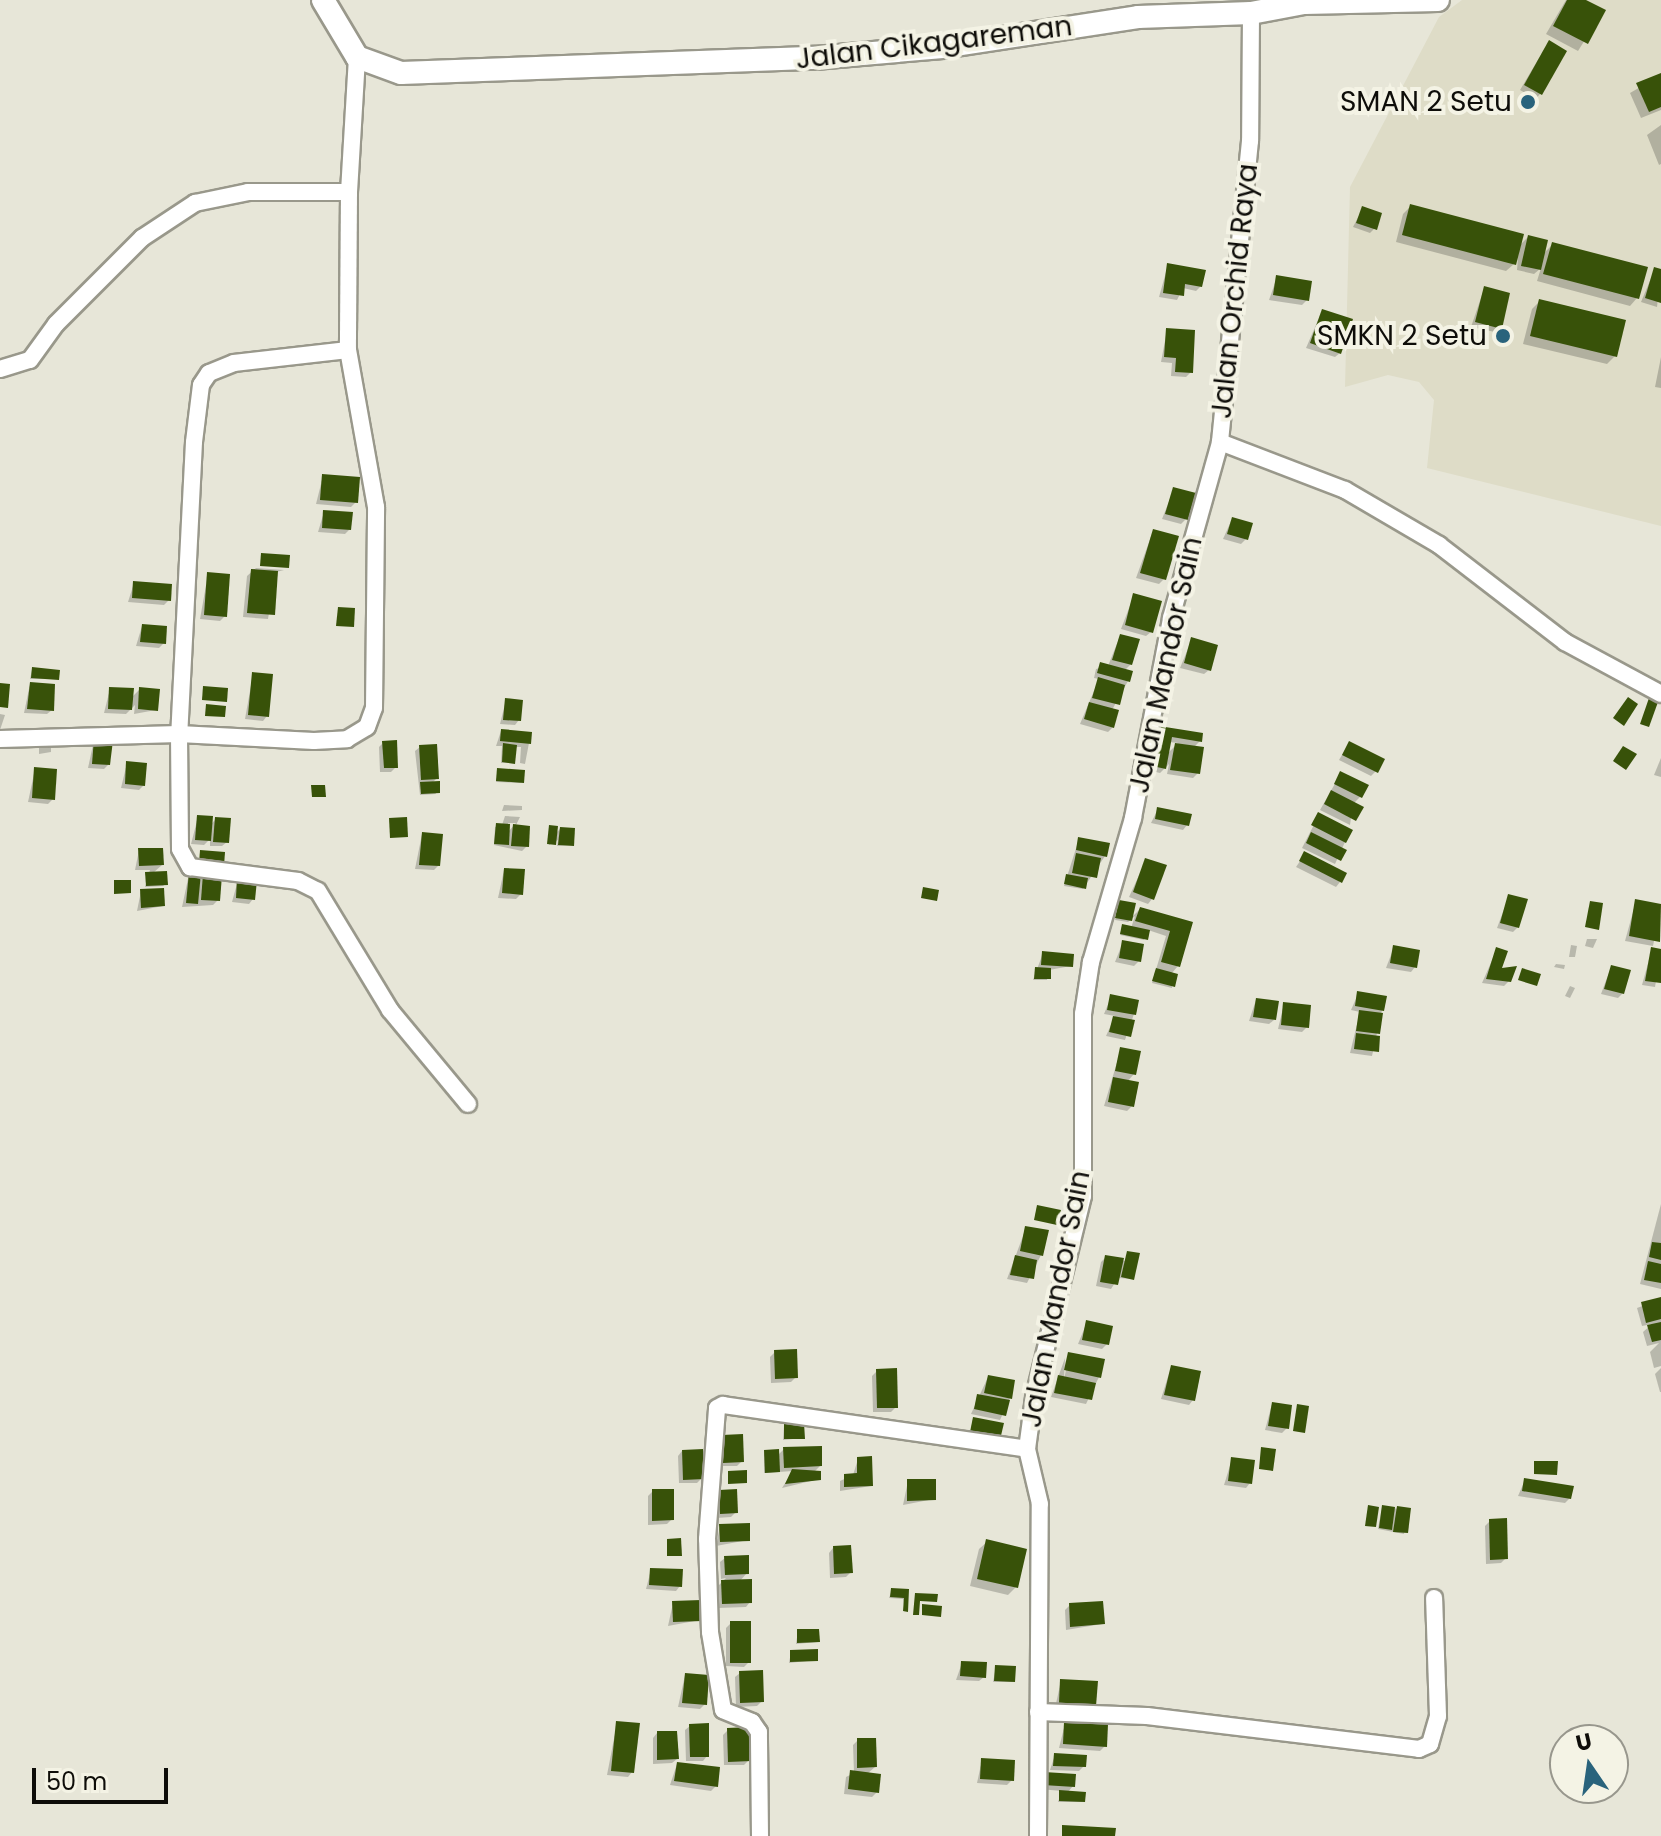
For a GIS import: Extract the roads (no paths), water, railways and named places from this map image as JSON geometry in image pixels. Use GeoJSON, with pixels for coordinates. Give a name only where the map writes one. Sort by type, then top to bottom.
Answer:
{"type":"FeatureCollection","features":[{"type":"Feature","properties":{"kind":"street"},"geometry":{"type":"LineString","coordinates":[[0,739],[179,734],[347,739],[371,717],[376,507],[348,350],[349,192],[357,57],[323,0]]}},
{"type":"Feature","properties":{"kind":"street","name":"Jalan Cikagareman"},"geometry":{"type":"LineString","coordinates":[[357,57],[401,73],[590,63],[759,62],[943,47],[1138,17],[1304,3],[1438,0]]}},
{"type":"Feature","properties":{"kind":"street","name":"Jalan Orchid Raya"},"geometry":{"type":"LineString","coordinates":[[1253,9],[1250,141],[1220,442],[1345,490],[1439,545],[1565,642],[1661,694]]}},
{"type":"Feature","properties":{"kind":"street"},"geometry":{"type":"LineString","coordinates":[[0,369],[30,360],[56,324],[142,238],[195,203],[248,192],[349,192]]}},
{"type":"Feature","properties":{"kind":"street"},"geometry":{"type":"LineString","coordinates":[[348,350],[234,363],[209,373],[201,385],[195,419],[179,734],[180,849],[185,863],[298,881],[318,891],[390,1010],[468,1104]]}},
{"type":"Feature","properties":{"kind":"street","name":"Jalan Mandor Sain"},"geometry":{"type":"LineString","coordinates":[[1038,1836],[1040,1504],[1027,1449],[1034,1397],[1083,1196],[1083,1014],[1091,962],[1133,818],[1171,618],[1220,442]]}},
{"type":"Feature","properties":{"kind":"street"},"geometry":{"type":"LineString","coordinates":[[760,1836],[759,1732],[752,1722],[728,1717],[723,1710],[710,1632],[707,1539],[717,1408],[723,1405],[1027,1449]]}},
{"type":"Feature","properties":{"kind":"street"},"geometry":{"type":"LineString","coordinates":[[1038,1712],[1147,1716],[1419,1749],[1430,1744],[1438,1716],[1434,1598]]}},
{"type":"Feature","properties":{"kind":"place","name":"SMAN 2 Setu"},"geometry":{"type":"Point","coordinates":[1528,102]}},
{"type":"Feature","properties":{"kind":"place","name":"SMKN 2 Setu"},"geometry":{"type":"Point","coordinates":[1503,336]}}]}
